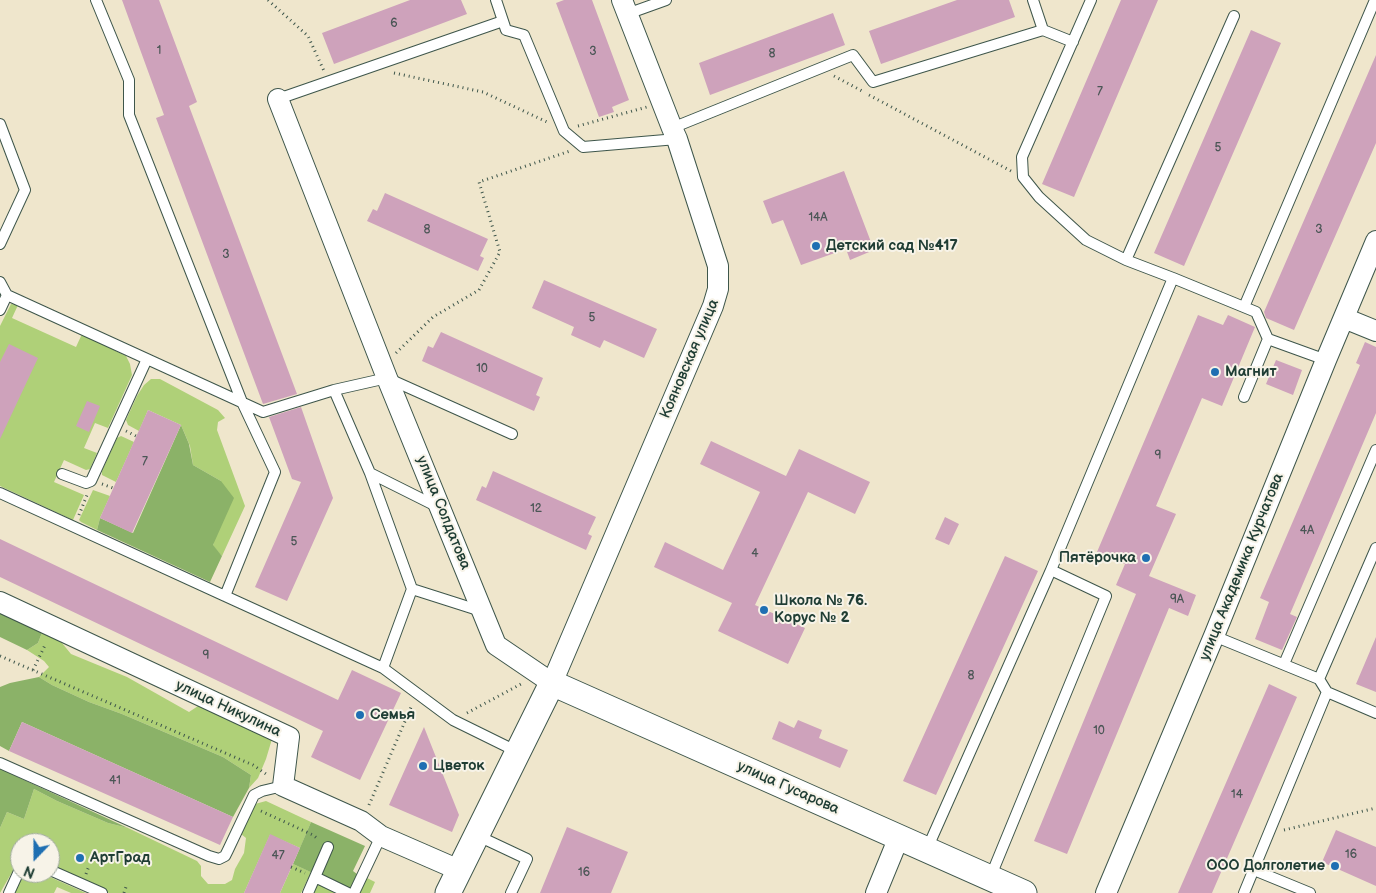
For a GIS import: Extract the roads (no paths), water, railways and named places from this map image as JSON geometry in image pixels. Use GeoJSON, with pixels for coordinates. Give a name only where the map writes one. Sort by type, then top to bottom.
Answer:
{"type":"FeatureCollection","features":[{"type":"Feature","properties":{"kind":"street","name":"Кояновская улица"},"geometry":{"type":"LineString","coordinates":[[552,682],[713,306],[718,289],[718,266],[675,134],[624,7]]}},
{"type":"Feature","properties":{"kind":"street","name":"улица Солдатова"},"geometry":{"type":"LineString","coordinates":[[278,99],[385,372],[442,508],[496,645],[552,682]]}},
{"type":"Feature","properties":{"kind":"street","name":"улица Академика Курчатова"},"geometry":{"type":"LineString","coordinates":[[1106,893],[1376,241]]}},
{"type":"Feature","properties":{"kind":"street"},"geometry":{"type":"LineString","coordinates":[[1344,318],[1376,331]]}},
{"type":"Feature","properties":{"kind":"street","name":"улица Никулина"},"geometry":{"type":"LineString","coordinates":[[0,602],[289,737],[283,786]]}},
{"type":"Feature","properties":{"kind":"street"},"geometry":{"type":"LineString","coordinates":[[448,893],[552,682]]}},
{"type":"Feature","properties":{"kind":"street","name":"улица Гусарова"},"geometry":{"type":"LineString","coordinates":[[552,682],[1024,893]]}},
{"type":"Feature","properties":{"kind":"street"},"geometry":{"type":"LineString","coordinates":[[283,786],[361,821],[381,836],[459,870]]}},
{"type":"Feature","properties":{"kind":"street"},"geometry":{"type":"LineString","coordinates":[[876,893],[899,837]]}},
{"type":"Feature","properties":{"kind":"lane"},"geometry":{"type":"LineString","coordinates":[[96,0],[128,80],[129,115],[242,402],[275,472],[225,596]]}},
{"type":"Feature","properties":{"kind":"lane"},"geometry":{"type":"LineString","coordinates":[[496,0],[506,30],[524,35],[564,130],[583,147],[675,134],[820,68],[853,55],[873,82],[1043,30],[1073,42]]}},
{"type":"Feature","properties":{"kind":"lane"},"geometry":{"type":"LineString","coordinates":[[624,7],[666,0]]}},
{"type":"Feature","properties":{"kind":"lane"},"geometry":{"type":"LineString","coordinates":[[1033,0],[1043,30]]}},
{"type":"Feature","properties":{"kind":"lane"},"geometry":{"type":"LineString","coordinates":[[1092,0],[1022,157],[1023,177],[1039,197],[1086,240],[1126,260],[1256,312],[1268,340],[1244,397]]}},
{"type":"Feature","properties":{"kind":"lane"},"geometry":{"type":"LineString","coordinates":[[1244,307],[1375,0]]}},
{"type":"Feature","properties":{"kind":"lane"},"geometry":{"type":"LineString","coordinates":[[1126,260],[1234,16]]}},
{"type":"Feature","properties":{"kind":"lane"},"geometry":{"type":"LineString","coordinates":[[278,99],[503,21]]}},
{"type":"Feature","properties":{"kind":"lane"},"geometry":{"type":"LineString","coordinates":[[0,124],[25,190],[0,244]]}},
{"type":"Feature","properties":{"kind":"lane"},"geometry":{"type":"LineString","coordinates":[[927,850],[1051,570],[1173,278]]}},
{"type":"Feature","properties":{"kind":"lane"},"geometry":{"type":"LineString","coordinates":[[0,282],[7,295],[263,412],[385,372],[512,434]]}},
{"type":"Feature","properties":{"kind":"lane"},"geometry":{"type":"LineString","coordinates":[[0,310],[7,295]]}},
{"type":"Feature","properties":{"kind":"lane"},"geometry":{"type":"LineString","coordinates":[[1268,340],[1326,360]]}},
{"type":"Feature","properties":{"kind":"lane"},"geometry":{"type":"LineString","coordinates":[[62,474],[86,483],[93,477],[147,359]]}},
{"type":"Feature","properties":{"kind":"lane"},"geometry":{"type":"LineString","coordinates":[[334,390],[370,473],[412,589],[383,668]]}},
{"type":"Feature","properties":{"kind":"lane"},"geometry":{"type":"LineString","coordinates":[[1284,664],[1376,450]]}},
{"type":"Feature","properties":{"kind":"lane"},"geometry":{"type":"LineString","coordinates":[[370,473],[442,508]]}},
{"type":"Feature","properties":{"kind":"lane"},"geometry":{"type":"LineString","coordinates":[[0,493],[383,668],[453,720],[518,752]]}},
{"type":"Feature","properties":{"kind":"lane"},"geometry":{"type":"LineString","coordinates":[[1319,679],[1376,548]]}},
{"type":"Feature","properties":{"kind":"lane"},"geometry":{"type":"LineString","coordinates":[[990,878],[1106,596],[1051,570]]}},
{"type":"Feature","properties":{"kind":"lane"},"geometry":{"type":"LineString","coordinates":[[412,589],[483,611]]}},
{"type":"Feature","properties":{"kind":"lane"},"geometry":{"type":"LineString","coordinates":[[1214,636],[1319,679],[1327,692],[1376,713]]}},
{"type":"Feature","properties":{"kind":"lane"},"geometry":{"type":"LineString","coordinates":[[1244,893],[1327,692]]}},
{"type":"Feature","properties":{"kind":"lane"},"geometry":{"type":"LineString","coordinates":[[0,763],[219,859],[225,856],[254,795],[283,786]]}},
{"type":"Feature","properties":{"kind":"lane"},"geometry":{"type":"LineString","coordinates":[[476,835],[527,859],[511,893]]}},
{"type":"Feature","properties":{"kind":"lane"},"geometry":{"type":"LineString","coordinates":[[354,893],[381,836]]}},
{"type":"Feature","properties":{"kind":"lane"},"geometry":{"type":"LineString","coordinates":[[308,893],[328,847]]}},
{"type":"Feature","properties":{"kind":"lane"},"geometry":{"type":"LineString","coordinates":[[1254,870],[1310,893]]}},
{"type":"Feature","properties":{"kind":"lane"},"geometry":{"type":"LineString","coordinates":[[60,874],[102,893]]}},
{"type":"Feature","properties":{"kind":"lane"},"geometry":{"type":"LineString","coordinates":[[315,877],[348,893]]}},
{"type":"Feature","properties":{"kind":"place","name":"Детский сад №417"},"geometry":{"type":"Point","coordinates":[816,246]}},
{"type":"Feature","properties":{"kind":"place","name":"Магнит"},"geometry":{"type":"Point","coordinates":[1215,372]}},
{"type":"Feature","properties":{"kind":"place","name":"Пятёрочка"},"geometry":{"type":"Point","coordinates":[1146,558]}},
{"type":"Feature","properties":{"kind":"place","name":"Школа № 76. Корус № 2"},"geometry":{"type":"Point","coordinates":[764,610]}},
{"type":"Feature","properties":{"kind":"place","name":"Семья"},"geometry":{"type":"Point","coordinates":[360,715]}},
{"type":"Feature","properties":{"kind":"place","name":"Цветок"},"geometry":{"type":"Point","coordinates":[423,766]}},
{"type":"Feature","properties":{"kind":"place","name":"АртГрад"},"geometry":{"type":"Point","coordinates":[80,858]}},
{"type":"Feature","properties":{"kind":"place","name":"ООО Долголетие"},"geometry":{"type":"Point","coordinates":[1335,866]}}]}
